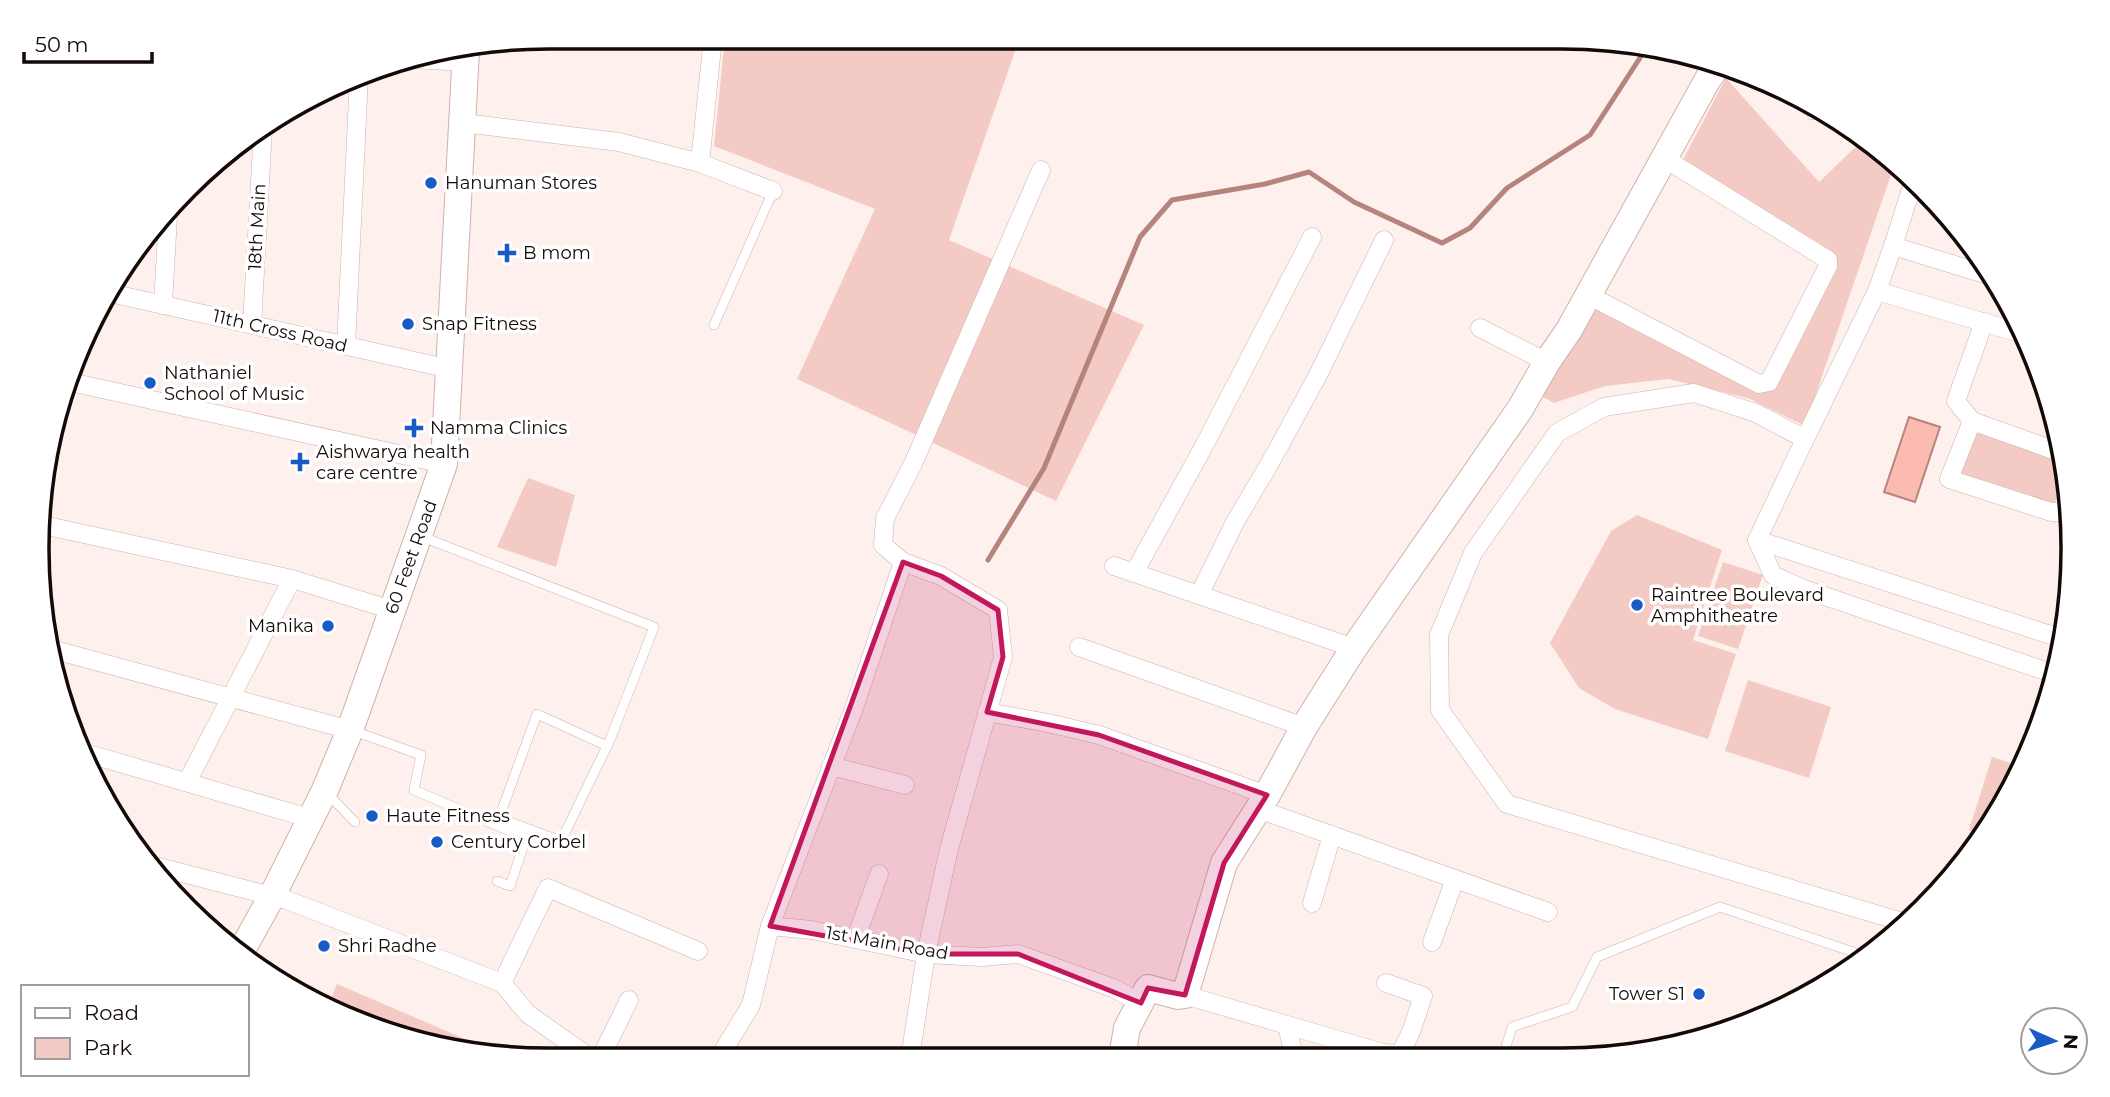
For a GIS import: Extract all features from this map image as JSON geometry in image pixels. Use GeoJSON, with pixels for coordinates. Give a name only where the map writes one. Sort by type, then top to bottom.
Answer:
{"type":"FeatureCollection","features":[{"type":"Feature","properties":{"kind":"street"},"geometry":{"type":"LineString","coordinates":[[700,163],[712,49]]}},
{"type":"Feature","properties":{"kind":"street","name":"60 Feet Road"},"geometry":{"type":"LineString","coordinates":[[245,945],[325,790],[350,730],[444,464],[466,56]]}},
{"type":"Feature","properties":{"kind":"street"},"geometry":{"type":"LineString","coordinates":[[1185,995],[1224,863],[1354,648],[1520,409],[1546,362],[1569,330],[1714,73]]}},
{"type":"Feature","properties":{"kind":"street"},"geometry":{"type":"LineString","coordinates":[[346,346],[359,86]]}},
{"type":"Feature","properties":{"kind":"street"},"geometry":{"type":"LineString","coordinates":[[464,123],[618,142],[700,163],[773,191]]}},
{"type":"Feature","properties":{"kind":"street","name":"18th Main"},"geometry":{"type":"LineString","coordinates":[[252,325],[262,139]]}},
{"type":"Feature","properties":{"kind":"street"},"geometry":{"type":"LineString","coordinates":[[1588,295],[1759,384],[1769,382],[1828,266],[1828,260],[1664,158]]}},
{"type":"Feature","properties":{"kind":"street"},"geometry":{"type":"LineString","coordinates":[[912,1048],[926,954],[948,849],[1003,657],[998,610],[941,576],[903,562],[883,545],[885,518],[913,464],[1041,170]]}},
{"type":"Feature","properties":{"kind":"street"},"geometry":{"type":"LineString","coordinates":[[1911,191],[1877,291],[1757,540],[1773,575],[1801,588],[2046,671]]}},
{"type":"Feature","properties":{"kind":"street"},"geometry":{"type":"LineString","coordinates":[[163,305],[165,229]]}},
{"type":"Feature","properties":{"kind":"street"},"geometry":{"type":"LineString","coordinates":[[1134,573],[1204,446],[1312,237]]}},
{"type":"Feature","properties":{"kind":"street"},"geometry":{"type":"LineString","coordinates":[[1199,595],[1235,522],[1317,377],[1384,240]]}},
{"type":"Feature","properties":{"kind":"street"},"geometry":{"type":"LineString","coordinates":[[1893,246],[1978,273]]}},
{"type":"Feature","properties":{"kind":"street"},"geometry":{"type":"LineString","coordinates":[[1877,291],[2010,330]]}},
{"type":"Feature","properties":{"kind":"street","name":"11th Cross Road"},"geometry":{"type":"LineString","coordinates":[[118,295],[450,369]]}},
{"type":"Feature","properties":{"kind":"street"},"geometry":{"type":"LineString","coordinates":[[1984,322],[1956,401],[1972,421],[2051,449]]}},
{"type":"Feature","properties":{"kind":"street"},"geometry":{"type":"LineString","coordinates":[[1480,328],[1546,362]]}},
{"type":"Feature","properties":{"kind":"street"},"geometry":{"type":"LineString","coordinates":[[78,384],[444,464]]}},
{"type":"Feature","properties":{"kind":"street"},"geometry":{"type":"LineString","coordinates":[[1805,439],[1756,413],[1694,393],[1604,407],[1557,433],[1473,553],[1438,635],[1440,710],[1507,804],[1896,920]]}},
{"type":"Feature","properties":{"kind":"street"},"geometry":{"type":"LineString","coordinates":[[1972,421],[1948,479],[2051,512],[2060,512]]}},
{"type":"Feature","properties":{"kind":"street"},"geometry":{"type":"LineString","coordinates":[[50,527],[292,579],[392,610]]}},
{"type":"Feature","properties":{"kind":"street"},"geometry":{"type":"LineString","coordinates":[[1757,540],[2053,636]]}},
{"type":"Feature","properties":{"kind":"street"},"geometry":{"type":"LineString","coordinates":[[725,1048],[751,1005],[770,926],[854,708],[903,562]]}},
{"type":"Feature","properties":{"kind":"street"},"geometry":{"type":"LineString","coordinates":[[1114,566],[1354,648]]}},
{"type":"Feature","properties":{"kind":"street"},"geometry":{"type":"LineString","coordinates":[[187,782],[292,579]]}},
{"type":"Feature","properties":{"kind":"street"},"geometry":{"type":"LineString","coordinates":[[1079,648],[1304,727]]}},
{"type":"Feature","properties":{"kind":"street"},"geometry":{"type":"LineString","coordinates":[[60,651],[350,730]]}},
{"type":"Feature","properties":{"kind":"street"},"geometry":{"type":"LineString","coordinates":[[987,712],[1099,735],[1262,802],[1332,835],[1548,912]]}},
{"type":"Feature","properties":{"kind":"street"},"geometry":{"type":"LineString","coordinates":[[95,756],[309,818]]}},
{"type":"Feature","properties":{"kind":"street"},"geometry":{"type":"LineString","coordinates":[[831,766],[905,785]]}},
{"type":"Feature","properties":{"kind":"street"},"geometry":{"type":"LineString","coordinates":[[1312,903],[1332,835]]}},
{"type":"Feature","properties":{"kind":"street"},"geometry":{"type":"LineString","coordinates":[[170,874],[287,900],[502,983],[528,1014],[576,1048]]}},
{"type":"Feature","properties":{"kind":"street"},"geometry":{"type":"LineString","coordinates":[[856,938],[879,874]]}},
{"type":"Feature","properties":{"kind":"street"},"geometry":{"type":"LineString","coordinates":[[1432,942],[1455,879]]}},
{"type":"Feature","properties":{"kind":"street"},"geometry":{"type":"LineString","coordinates":[[502,983],[548,888],[698,951]]}},
{"type":"Feature","properties":{"kind":"street","name":"1st Main Road"},"geometry":{"type":"LineString","coordinates":[[770,926],[812,930],[926,954],[982,957],[1018,954],[1113,988],[1140,1003]]}},
{"type":"Feature","properties":{"kind":"street"},"geometry":{"type":"LineString","coordinates":[[1386,983],[1423,996],[1403,1048]]}},
{"type":"Feature","properties":{"kind":"street"},"geometry":{"type":"LineString","coordinates":[[1124,1048],[1127,1028],[1147,988],[1178,996],[1185,995],[1366,1048]]}},
{"type":"Feature","properties":{"kind":"street"},"geometry":{"type":"LineString","coordinates":[[605,1048],[629,1000]]}},
{"type":"Feature","properties":{"kind":"street"},"geometry":{"type":"LineString","coordinates":[[1287,1025],[1292,1048]]}},
{"type":"Feature","properties":{"kind":"lane"},"geometry":{"type":"LineString","coordinates":[[714,325],[773,191]]}},
{"type":"Feature","properties":{"kind":"lane"},"geometry":{"type":"LineString","coordinates":[[419,536],[654,627],[607,746],[561,841],[499,818],[537,714],[607,746]]}},
{"type":"Feature","properties":{"kind":"lane"},"geometry":{"type":"LineString","coordinates":[[350,730],[421,755],[414,790],[526,838],[510,887],[497,881]]}},
{"type":"Feature","properties":{"kind":"lane"},"geometry":{"type":"LineString","coordinates":[[325,790],[355,822]]}},
{"type":"Feature","properties":{"kind":"lane"},"geometry":{"type":"LineString","coordinates":[[1505,1048],[1512,1027],[1572,1007],[1597,957],[1720,908],[1855,953]]}},
{"type":"Feature","properties":{"kind":"highlighted area"},"geometry":{"type":"Polygon","coordinates":[[[903,562],[941,576],[998,610],[1003,657],[987,712],[1099,735],[1267,795],[1224,863],[1185,995],[1148,988],[1141,1003],[1018,954],[926,954],[770,926],[903,562]]]}},
{"type":"Feature","properties":{"kind":"green space"},"geometry":{"type":"Polygon","coordinates":[[[724,49],[1016,49],[949,240],[1144,325],[1056,501],[797,379],[875,209],[714,146],[724,49]]]}},
{"type":"Feature","properties":{"kind":"green space"},"geometry":{"type":"Polygon","coordinates":[[[1726,78],[1819,182],[1857,146],[1891,173],[1805,426],[1748,398],[1668,379],[1605,386],[1554,403],[1541,396],[1603,298],[1769,388],[1833,259],[1679,167],[1726,78]]]}},
{"type":"Feature","properties":{"kind":"green space"},"geometry":{"type":"Polygon","coordinates":[[[1975,428],[2051,453],[2058,494],[2054,507],[1959,476],[1975,428]]]}},
{"type":"Feature","properties":{"kind":"green space"},"geometry":{"type":"Polygon","coordinates":[[[528,478],[575,495],[556,567],[497,547],[528,478]]]}},
{"type":"Feature","properties":{"kind":"green space","name":"Raintree Boulevard Amphitheatre"},"geometry":{"type":"Polygon","coordinates":[[[1637,515],[1722,550],[1693,640],[1736,654],[1708,739],[1615,709],[1579,688],[1550,643],[1611,531],[1637,515]]]}},
{"type":"Feature","properties":{"kind":"green space"},"geometry":{"type":"Polygon","coordinates":[[[1723,562],[1763,575],[1738,649],[1698,636],[1723,562]]]}},
{"type":"Feature","properties":{"kind":"green space"},"geometry":{"type":"Polygon","coordinates":[[[1748,680],[1831,707],[1809,778],[1725,751],[1748,680]]]}},
{"type":"Feature","properties":{"kind":"green space"},"geometry":{"type":"Polygon","coordinates":[[[1992,757],[2012,763],[1977,826],[1973,831],[1969,830],[1992,757]]]}},
{"type":"Feature","properties":{"kind":"green space"},"geometry":{"type":"Polygon","coordinates":[[[337,984],[465,1039],[419,1031],[357,1010],[332,998],[337,984]]]}},
{"type":"Feature","properties":{"kind":"shaded area"},"geometry":{"type":"Polygon","coordinates":[[[1909,417],[1940,427],[1915,502],[1884,492],[1909,417]]]}},
{"type":"Feature","properties":{"kind":"waterway"},"geometry":{"type":"LineString","coordinates":[[988,560],[1044,468],[1140,237],[1172,200],[1265,184],[1309,172],[1354,202],[1442,243],[1470,228],[1507,188],[1590,135],[1641,56]]}},
{"type":"Feature","properties":{"kind":"place","name":"Hanuman Stores"},"geometry":{"type":"Point","coordinates":[431,183]}},
{"type":"Feature","properties":{"kind":"place","name":"B mom"},"geometry":{"type":"Point","coordinates":[507,253]}},
{"type":"Feature","properties":{"kind":"place","name":"Snap Fitness"},"geometry":{"type":"Point","coordinates":[408,324]}},
{"type":"Feature","properties":{"kind":"place","name":"Nathaniel School of Music"},"geometry":{"type":"Point","coordinates":[150,383]}},
{"type":"Feature","properties":{"kind":"place","name":"Namma Clinics"},"geometry":{"type":"Point","coordinates":[414,428]}},
{"type":"Feature","properties":{"kind":"place","name":"Aishwarya health care centre"},"geometry":{"type":"Point","coordinates":[300,462]}},
{"type":"Feature","properties":{"kind":"place","name":"Raintree Boulevard Amphitheatre"},"geometry":{"type":"Point","coordinates":[1637,605]}},
{"type":"Feature","properties":{"kind":"place","name":"Manika"},"geometry":{"type":"Point","coordinates":[328,626]}},
{"type":"Feature","properties":{"kind":"place","name":"Haute Fitness"},"geometry":{"type":"Point","coordinates":[372,816]}},
{"type":"Feature","properties":{"kind":"place","name":"Century Corbel"},"geometry":{"type":"Point","coordinates":[437,842]}},
{"type":"Feature","properties":{"kind":"place","name":"Shri Radhe"},"geometry":{"type":"Point","coordinates":[324,946]}},
{"type":"Feature","properties":{"kind":"place","name":"Tower S1"},"geometry":{"type":"Point","coordinates":[1699,994]}}]}
